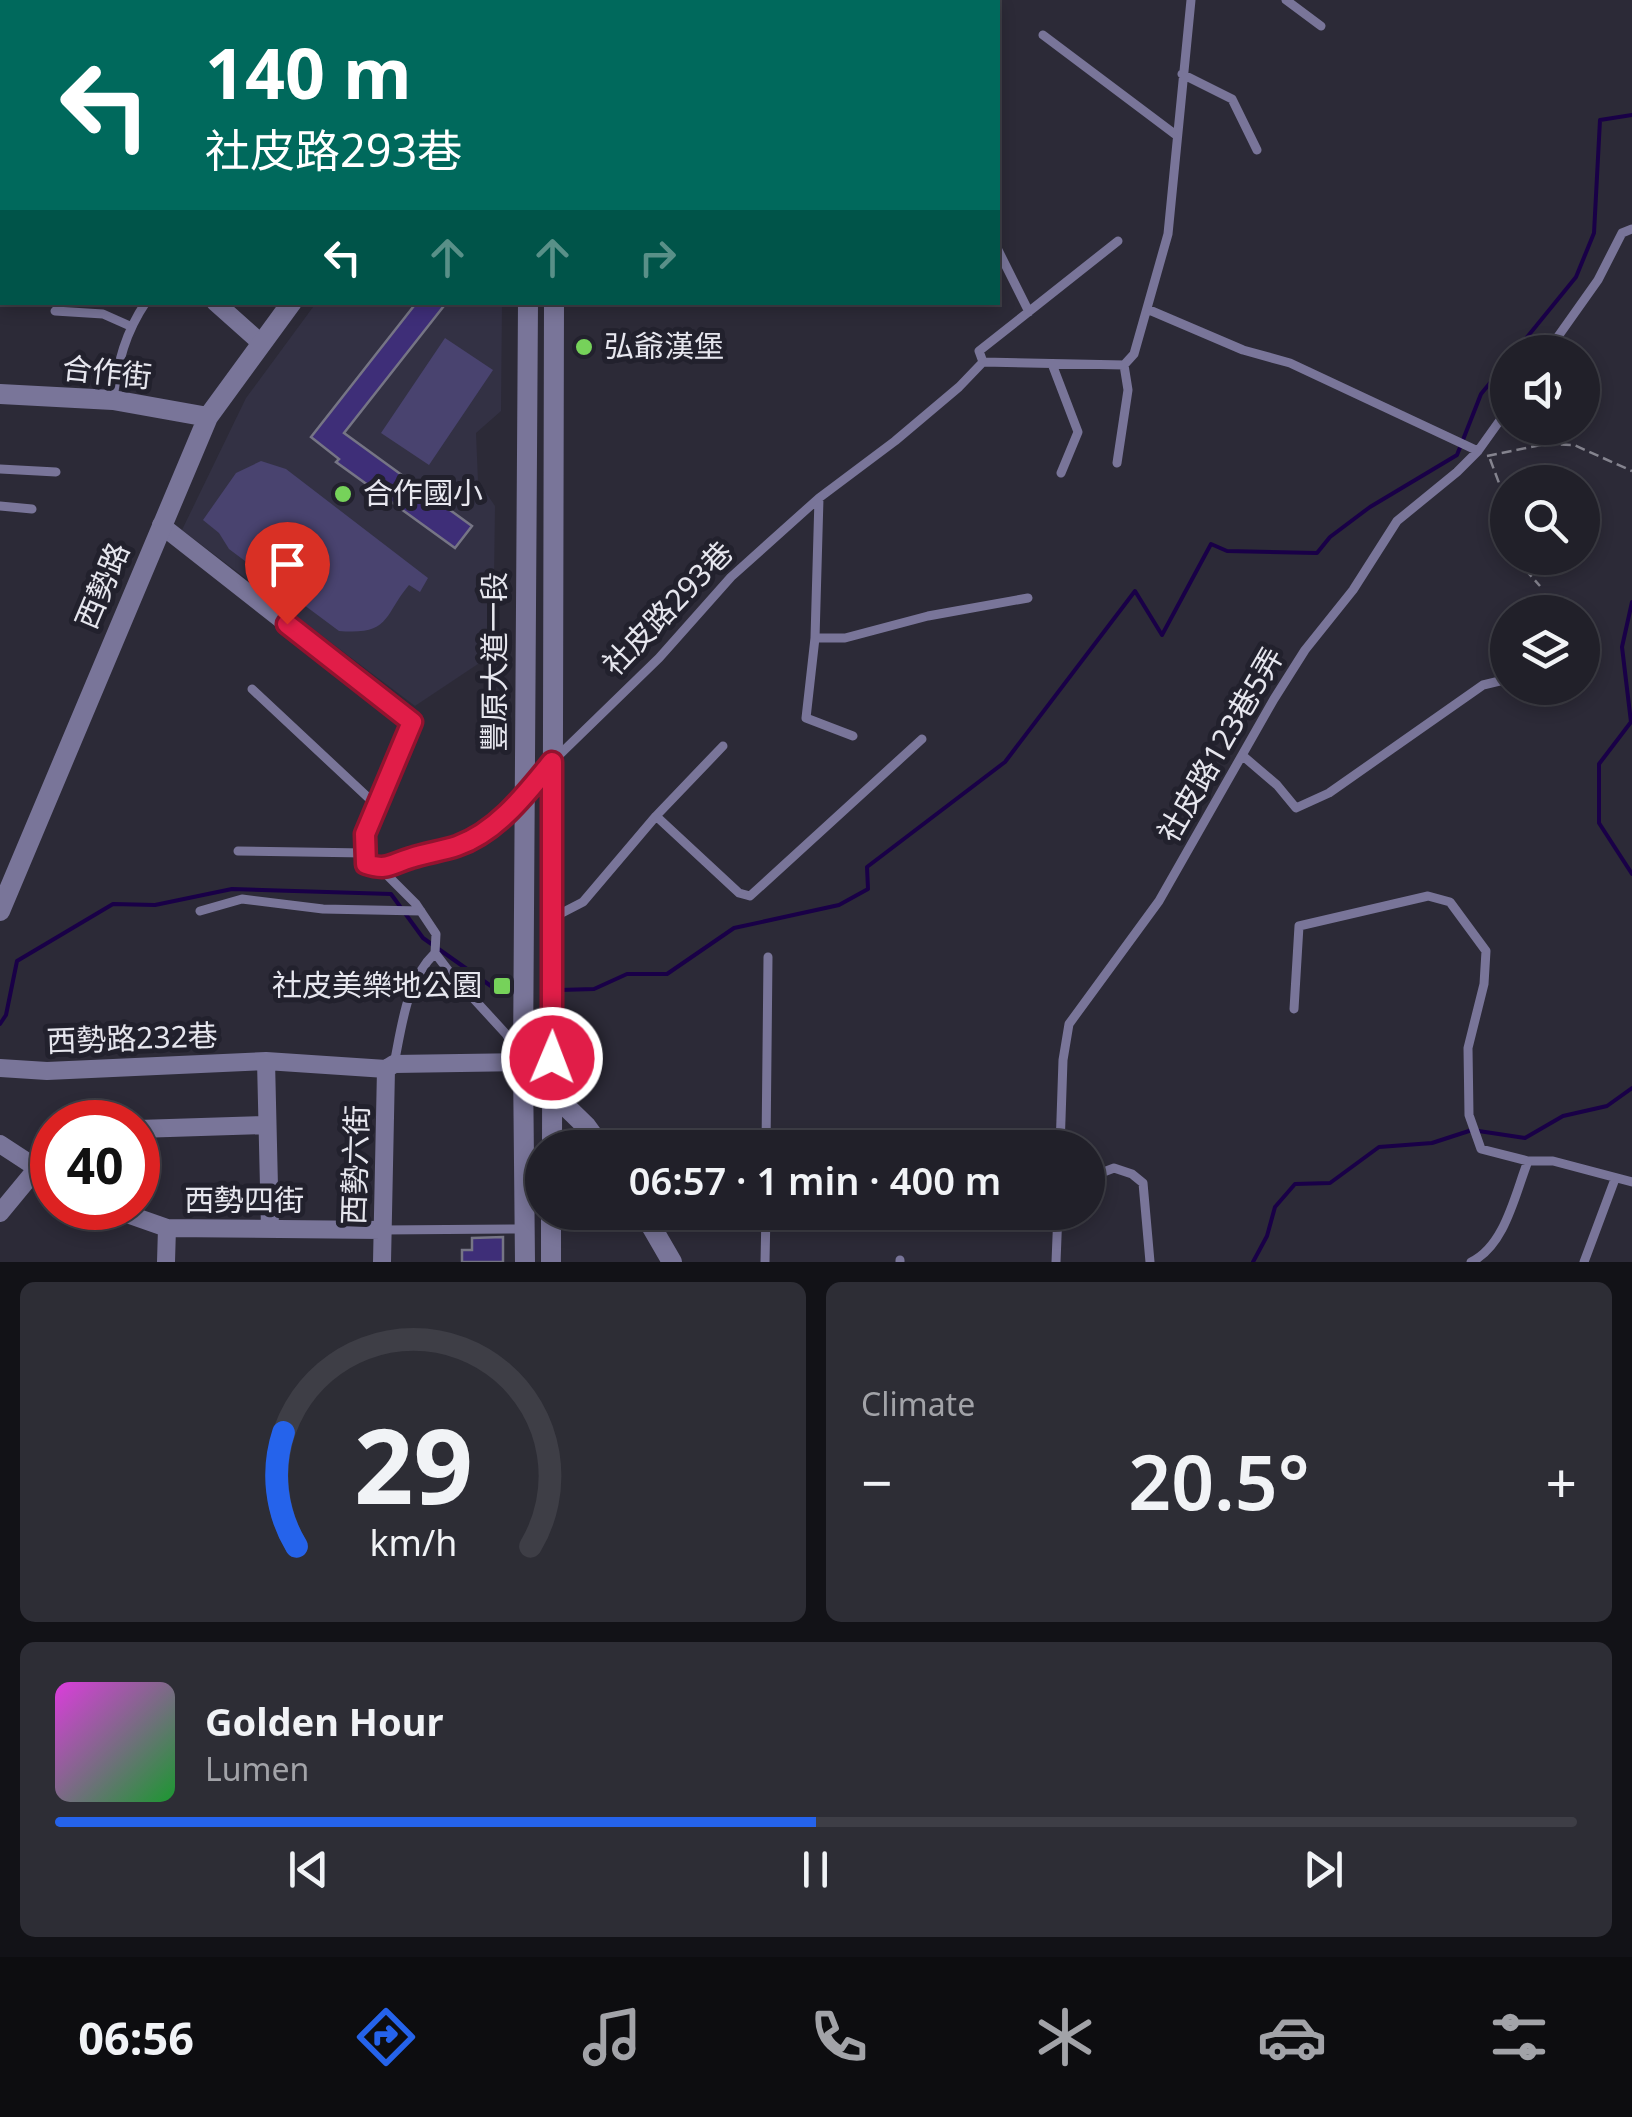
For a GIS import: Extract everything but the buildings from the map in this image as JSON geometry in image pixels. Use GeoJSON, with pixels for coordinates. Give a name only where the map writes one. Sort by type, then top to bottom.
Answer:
{"type":"FeatureCollection","features":[{"type":"Feature","properties":{"kind":"street"},"geometry":{"type":"LineString","coordinates":[[218,305],[261,343]]}},
{"type":"Feature","properties":{"kind":"street","name":"西勢路"},"geometry":{"type":"LineString","coordinates":[[2,901],[208,417],[290,305]]}},
{"type":"Feature","properties":{"kind":"street","name":"豐原大道一段"},"geometry":{"type":"LineString","coordinates":[[525,1173],[528,305]]}},
{"type":"Feature","properties":{"kind":"street","name":"豐原大道一段"},"geometry":{"type":"LineString","coordinates":[[552,1130],[554,305]]}},
{"type":"Feature","properties":{"kind":"street","name":"合作街"},"geometry":{"type":"LineString","coordinates":[[0,394],[113,400],[208,417]]}},
{"type":"Feature","properties":{"kind":"street"},"geometry":{"type":"LineString","coordinates":[[161,525],[412,722],[408,732]]}},
{"type":"Feature","properties":{"kind":"street"},"geometry":{"type":"LineString","coordinates":[[266,1061],[270,1229]]}},
{"type":"Feature","properties":{"kind":"street","name":"西勢路232巷"},"geometry":{"type":"LineString","coordinates":[[0,1068],[46,1071],[266,1061],[390,1067],[523,1062]]}},
{"type":"Feature","properties":{"kind":"street"},"geometry":{"type":"LineString","coordinates":[[523,1062],[589,1130]]}},
{"type":"Feature","properties":{"kind":"street","name":"西勢六街"},"geometry":{"type":"LineString","coordinates":[[382,1262],[390,1067]]}},
{"type":"Feature","properties":{"kind":"street"},"geometry":{"type":"LineString","coordinates":[[160,1128],[266,1124]]}},
{"type":"Feature","properties":{"kind":"street"},"geometry":{"type":"LineString","coordinates":[[0,1144],[30,1164]]}},
{"type":"Feature","properties":{"kind":"street"},"geometry":{"type":"LineString","coordinates":[[0,1214],[30,1187]]}},
{"type":"Feature","properties":{"kind":"street","name":"西勢四街"},"geometry":{"type":"LineString","coordinates":[[160,1226],[382,1230]]}},
{"type":"Feature","properties":{"kind":"street"},"geometry":{"type":"LineString","coordinates":[[166,1262],[167,1228]]}},
{"type":"Feature","properties":{"kind":"street","name":"豐原大道一段"},"geometry":{"type":"LineString","coordinates":[[525,1262],[526,1230]]}},
{"type":"Feature","properties":{"kind":"street"},"geometry":{"type":"LineString","coordinates":[[551,1230],[551,1262]]}},
{"type":"Feature","properties":{"kind":"street"},"geometry":{"type":"LineString","coordinates":[[653,1230],[672,1262]]}},
{"type":"Feature","properties":{"kind":"lane"},"geometry":{"type":"LineString","coordinates":[[982,362],[1124,365],[1134,354],[1168,234],[1191,0]]}},
{"type":"Feature","properties":{"kind":"lane"},"geometry":{"type":"LineString","coordinates":[[1286,0],[1320,26]]}},
{"type":"Feature","properties":{"kind":"lane"},"geometry":{"type":"LineString","coordinates":[[1043,35],[1176,135]]}},
{"type":"Feature","properties":{"kind":"lane"},"geometry":{"type":"LineString","coordinates":[[1182,74],[1232,99],[1257,150]]}},
{"type":"Feature","properties":{"kind":"lane"},"geometry":{"type":"LineString","coordinates":[[1559,335],[1627,231]]}},
{"type":"Feature","properties":{"kind":"lane","name":"社皮路293巷"},"geometry":{"type":"LineString","coordinates":[[382,869],[460,845],[492,826],[659,658],[731,577],[819,498],[959,387],[982,362],[980,352],[1118,241]]}},
{"type":"Feature","properties":{"kind":"lane"},"geometry":{"type":"LineString","coordinates":[[1000,254],[1028,312]]}},
{"type":"Feature","properties":{"kind":"lane"},"geometry":{"type":"LineString","coordinates":[[113,400],[119,359],[130,326],[144,305]]}},
{"type":"Feature","properties":{"kind":"lane"},"geometry":{"type":"LineString","coordinates":[[1147,309],[1242,350],[1290,363],[1478,452]]}},
{"type":"Feature","properties":{"kind":"lane"},"geometry":{"type":"LineString","coordinates":[[55,310],[104,314],[130,326]]}},
{"type":"Feature","properties":{"kind":"lane"},"geometry":{"type":"LineString","coordinates":[[1052,364],[1078,432],[1061,473]]}},
{"type":"Feature","properties":{"kind":"lane"},"geometry":{"type":"LineString","coordinates":[[1117,463],[1128,390],[1124,365]]}},
{"type":"Feature","properties":{"kind":"lane","name":"社皮路123巷5弄"},"geometry":{"type":"LineString","coordinates":[[1061,1130],[1068,1024],[1160,902],[1274,698],[1305,650],[1353,590],[1396,521],[1457,472],[1490,435]]}},
{"type":"Feature","properties":{"kind":"lane"},"geometry":{"type":"LineString","coordinates":[[0,470],[56,472]]}},
{"type":"Feature","properties":{"kind":"lane"},"geometry":{"type":"LineString","coordinates":[[819,498],[815,638],[806,718],[853,736]]}},
{"type":"Feature","properties":{"kind":"lane"},"geometry":{"type":"LineString","coordinates":[[0,506],[32,508]]}},
{"type":"Feature","properties":{"kind":"lane"},"geometry":{"type":"LineString","coordinates":[[815,638],[845,638],[928,616],[1028,598]]}},
{"type":"Feature","properties":{"kind":"lane"},"geometry":{"type":"LineString","coordinates":[[1244,756],[1296,808],[1329,793],[1483,684],[1490,683]]}},
{"type":"Feature","properties":{"kind":"lane"},"geometry":{"type":"LineString","coordinates":[[252,689],[375,804]]}},
{"type":"Feature","properties":{"kind":"lane"},"geometry":{"type":"LineString","coordinates":[[408,732],[365,834],[366,864],[382,869],[420,910],[436,934],[435,953],[506,1034],[523,1062]]}},
{"type":"Feature","properties":{"kind":"lane"},"geometry":{"type":"LineString","coordinates":[[656,816],[739,893],[750,896],[922,739]]}},
{"type":"Feature","properties":{"kind":"lane"},"geometry":{"type":"LineString","coordinates":[[554,916],[583,902],[722,746]]}},
{"type":"Feature","properties":{"kind":"lane"},"geometry":{"type":"LineString","coordinates":[[238,851],[365,853]]}},
{"type":"Feature","properties":{"kind":"lane"},"geometry":{"type":"LineString","coordinates":[[1294,1010],[1299,926],[1428,896],[1450,902],[1486,951],[1484,984],[1468,1048],[1468,1115],[1482,1148],[1632,1182]]}},
{"type":"Feature","properties":{"kind":"lane"},"geometry":{"type":"LineString","coordinates":[[200,911],[242,899],[322,910],[420,910]]}},
{"type":"Feature","properties":{"kind":"lane"},"geometry":{"type":"LineString","coordinates":[[390,1067],[421,966],[435,953]]}},
{"type":"Feature","properties":{"kind":"lane"},"geometry":{"type":"LineString","coordinates":[[766,1130],[768,957]]}},
{"type":"Feature","properties":{"kind":"lane"},"geometry":{"type":"LineString","coordinates":[[1471,1262],[1486,1255],[1499,1234],[1528,1161]]}},
{"type":"Feature","properties":{"kind":"lane"},"geometry":{"type":"LineString","coordinates":[[1105,1171],[1114,1168],[1143,1183],[1150,1262]]}},
{"type":"Feature","properties":{"kind":"lane"},"geometry":{"type":"LineString","coordinates":[[1584,1262],[1614,1179]]}},
{"type":"Feature","properties":{"kind":"lane"},"geometry":{"type":"LineString","coordinates":[[382,1230],[525,1228]]}},
{"type":"Feature","properties":{"kind":"lane"},"geometry":{"type":"LineString","coordinates":[[765,1262],[766,1230]]}},
{"type":"Feature","properties":{"kind":"lane"},"geometry":{"type":"LineString","coordinates":[[1056,1262],[1057,1230]]}},
{"type":"Feature","properties":{"kind":"path"},"geometry":{"type":"LineString","coordinates":[[1478,452],[1490,458],[1546,444],[1574,445],[1632,472]]}},
{"type":"Feature","properties":{"kind":"path"},"geometry":{"type":"LineString","coordinates":[[1490,458],[1493,465]]}},
{"type":"Feature","properties":{"kind":"path"},"geometry":{"type":"LineString","coordinates":[[1530,575],[1540,586]]}},
{"type":"Feature","properties":{"kind":"shaded area","name":"合作國小"},"geometry":{"type":"Polygon","coordinates":[[[315,305],[502,305],[501,411],[476,433],[478,481],[495,506],[493,654],[415,706],[182,530],[246,398],[315,305]]]}},
{"type":"Feature","properties":{"kind":"shaded area"},"geometry":{"type":"Polygon","coordinates":[[[445,338],[493,370],[429,465],[381,433],[445,338]]]}},
{"type":"Feature","properties":{"kind":"shaded area"},"geometry":{"type":"Polygon","coordinates":[[[261,461],[286,469],[428,578],[420,592],[409,585],[377,626],[339,631],[229,549],[219,533],[203,520],[236,473],[261,461]]]}},
{"type":"Feature","properties":{"kind":"waterway"},"geometry":{"type":"LineString","coordinates":[[1529,335],[1576,277],[1594,233],[1600,120],[1632,115]]}},
{"type":"Feature","properties":{"kind":"waterway"},"geometry":{"type":"LineString","coordinates":[[560,990],[594,989],[627,974],[667,974],[734,928],[839,905],[868,889],[867,867],[1005,762],[1135,591],[1162,635],[1211,544],[1227,551],[1317,553],[1330,537],[1370,507],[1457,455],[1481,394],[1490,383]]}},
{"type":"Feature","properties":{"kind":"waterway"},"geometry":{"type":"LineString","coordinates":[[1632,602],[1622,647],[1631,722],[1599,764],[1599,823],[1632,874]]}},
{"type":"Feature","properties":{"kind":"waterway"},"geometry":{"type":"LineString","coordinates":[[0,1024],[6,1015],[17,961],[113,904],[155,905],[232,889],[391,894],[423,938],[498,991],[515,991]]}},
{"type":"Feature","properties":{"kind":"waterway"},"geometry":{"type":"LineString","coordinates":[[1253,1262],[1267,1236],[1275,1207],[1295,1184],[1330,1183],[1379,1147],[1432,1143],[1472,1130],[1525,1138],[1563,1116],[1607,1106],[1632,1088]]}},
{"type":"Feature","properties":{"kind":"place","name":"弘爺漢堡"},"geometry":{"type":"Point","coordinates":[584,347]}},
{"type":"Feature","properties":{"kind":"place","name":"合作國小"},"geometry":{"type":"Point","coordinates":[343,494]}},
{"type":"Feature","properties":{"kind":"place","name":"社皮美樂地公園"},"geometry":{"type":"Point","coordinates":[502,986]}},
{"type":"Feature","properties":{"kind":"route"},"geometry":{"type":"LineString","coordinates":[[287,624],[412,722],[365,834],[366,864],[382,869],[460,845],[492,826],[552,762],[552,1058]]}}]}
